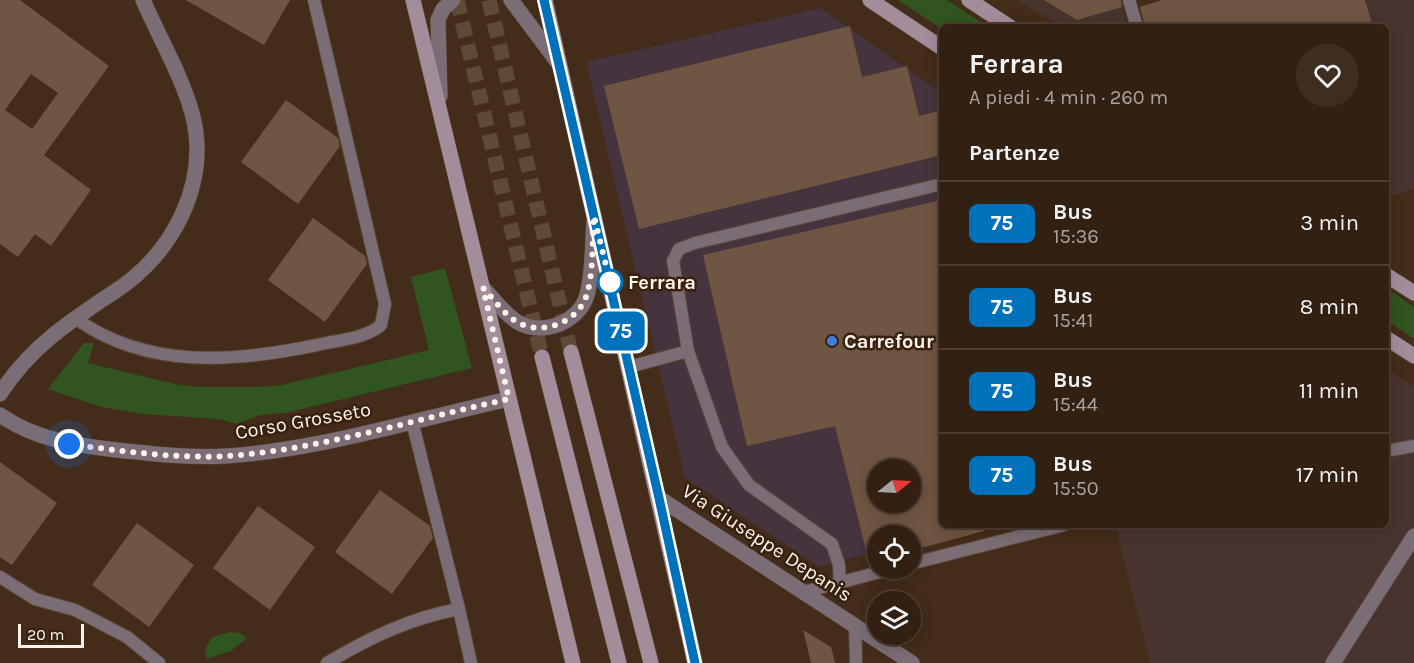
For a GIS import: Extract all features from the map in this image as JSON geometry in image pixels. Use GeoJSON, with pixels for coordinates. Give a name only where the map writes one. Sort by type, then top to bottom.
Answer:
{"type":"FeatureCollection","features":[{"type":"Feature","properties":{"kind":"main road"},"geometry":{"type":"LineString","coordinates":[[413,0],[573,663]]}},
{"type":"Feature","properties":{"kind":"main road"},"geometry":{"type":"LineString","coordinates":[[870,0],[939,46]]}},
{"type":"Feature","properties":{"kind":"main road"},"geometry":{"type":"LineString","coordinates":[[969,0],[1005,24]]}},
{"type":"Feature","properties":{"kind":"main road"},"geometry":{"type":"LineString","coordinates":[[545,1],[695,663]]}},
{"type":"Feature","properties":{"kind":"main road"},"geometry":{"type":"LineString","coordinates":[[1389,277],[1414,293]]}},
{"type":"Feature","properties":{"kind":"main road"},"geometry":{"type":"LineString","coordinates":[[1389,340],[1414,356]]}},
{"type":"Feature","properties":{"kind":"main road"},"geometry":{"type":"LineString","coordinates":[[572,352],[651,663]]}},
{"type":"Feature","properties":{"kind":"main road"},"geometry":{"type":"LineString","coordinates":[[542,357],[619,663]]}},
{"type":"Feature","properties":{"kind":"street"},"geometry":{"type":"LineString","coordinates":[[0,394],[28,356],[75,318],[137,277],[153,262],[173,234],[191,188],[196,157],[193,117],[184,89],[143,0]]}},
{"type":"Feature","properties":{"kind":"street"},"geometry":{"type":"LineString","coordinates":[[441,113],[437,26],[442,9],[453,0]]}},
{"type":"Feature","properties":{"kind":"street"},"geometry":{"type":"LineString","coordinates":[[511,0],[561,67]]}},
{"type":"Feature","properties":{"kind":"street"},"geometry":{"type":"LineString","coordinates":[[483,288],[509,315],[524,325],[553,326],[570,319],[582,306],[587,293],[594,216]]}},
{"type":"Feature","properties":{"kind":"street","name":"Corso Grosseto"},"geometry":{"type":"LineString","coordinates":[[0,415],[31,433],[69,444],[196,456],[273,451],[509,399]]}},
{"type":"Feature","properties":{"kind":"street","name":"Via Giuseppe Depanis"},"geometry":{"type":"LineString","coordinates":[[659,498],[912,663]]}},
{"type":"Feature","properties":{"kind":"street"},"geometry":{"type":"LineString","coordinates":[[1333,663],[1414,536]]}},
{"type":"Feature","properties":{"kind":"lane"},"geometry":{"type":"LineString","coordinates":[[75,318],[99,333],[144,350],[211,360],[287,351],[367,334],[381,325],[385,304],[314,0]]}},
{"type":"Feature","properties":{"kind":"lane"},"geometry":{"type":"LineString","coordinates":[[1130,0],[1136,24]]}},
{"type":"Feature","properties":{"kind":"lane"},"geometry":{"type":"LineString","coordinates":[[840,583],[839,565],[832,544],[749,485],[722,447],[688,351],[673,261],[679,249],[695,243],[939,185]]}},
{"type":"Feature","properties":{"kind":"lane"},"geometry":{"type":"LineString","coordinates":[[629,368],[688,351]]}},
{"type":"Feature","properties":{"kind":"lane"},"geometry":{"type":"LineString","coordinates":[[412,421],[471,663]]}},
{"type":"Feature","properties":{"kind":"lane"},"geometry":{"type":"LineString","coordinates":[[1389,450],[1414,446]]}},
{"type":"Feature","properties":{"kind":"lane"},"geometry":{"type":"LineString","coordinates":[[921,561],[1052,528]]}},
{"type":"Feature","properties":{"kind":"lane"},"geometry":{"type":"LineString","coordinates":[[804,592],[867,576]]}},
{"type":"Feature","properties":{"kind":"lane"},"geometry":{"type":"LineString","coordinates":[[0,577],[35,599],[75,610],[127,637],[159,663]]}},
{"type":"Feature","properties":{"kind":"lane"},"geometry":{"type":"LineString","coordinates":[[327,663],[369,638],[437,613],[459,609]]}},
{"type":"Feature","properties":{"kind":"lane"},"geometry":{"type":"LineString","coordinates":[[855,626],[856,663]]}},
{"type":"Feature","properties":{"kind":"shaded area"},"geometry":{"type":"Polygon","coordinates":[[[1017,0],[1119,0],[1127,24],[1057,24],[1017,0]]]}},
{"type":"Feature","properties":{"kind":"shaded area"},"geometry":{"type":"Polygon","coordinates":[[[1259,0],[1414,0],[1414,189],[1389,197],[1389,24],[1265,24],[1259,0]]]}},
{"type":"Feature","properties":{"kind":"shaded area"},"geometry":{"type":"Polygon","coordinates":[[[820,8],[939,91],[939,526],[921,532],[921,525],[867,525],[867,554],[819,567],[685,478],[586,62],[820,8]]]}},
{"type":"Feature","properties":{"kind":"shaded area"},"geometry":{"type":"Polygon","coordinates":[[[1389,371],[1414,386],[1414,663],[1150,663],[1116,528],[1389,528],[1389,371]]]}},
{"type":"Feature","properties":{"kind":"green space"},"geometry":{"type":"Polygon","coordinates":[[[898,0],[947,0],[983,24],[939,24],[939,27],[898,0]]]}},
{"type":"Feature","properties":{"kind":"green space"},"geometry":{"type":"Polygon","coordinates":[[[445,268],[472,368],[285,413],[260,415],[236,424],[220,419],[143,414],[102,407],[48,389],[84,343],[94,343],[88,363],[179,385],[199,387],[282,385],[429,350],[411,277],[445,268]]]}},
{"type":"Feature","properties":{"kind":"green space"},"geometry":{"type":"Polygon","coordinates":[[[1389,290],[1414,307],[1414,339],[1389,322],[1389,290]]]}},
{"type":"Feature","properties":{"kind":"green space"},"geometry":{"type":"Polygon","coordinates":[[[230,632],[240,633],[247,638],[231,651],[207,659],[205,649],[212,637],[230,632]]]}},
{"type":"Feature","properties":{"kind":"building"},"geometry":{"type":"Polygon","coordinates":[[[0,0],[20,0],[109,66],[44,155],[91,190],[51,246],[35,234],[18,257],[0,244],[0,0]],[[31,74],[5,110],[32,129],[58,93],[31,74]]]}},
{"type":"Feature","properties":{"kind":"building"},"geometry":{"type":"Polygon","coordinates":[[[186,0],[290,0],[264,45],[186,0]]]}},
{"type":"Feature","properties":{"kind":"building"},"geometry":{"type":"Polygon","coordinates":[[[1044,0],[1121,0],[1122,7],[1077,20],[1044,0]]]}},
{"type":"Feature","properties":{"kind":"building"},"geometry":{"type":"Polygon","coordinates":[[[1162,0],[1365,0],[1372,24],[1144,24],[1140,7],[1162,0]]]}},
{"type":"Feature","properties":{"kind":"building"},"geometry":{"type":"Polygon","coordinates":[[[850,26],[862,77],[907,66],[919,116],[939,111],[939,156],[639,229],[604,86],[850,26]]]}},
{"type":"Feature","properties":{"kind":"building"},"geometry":{"type":"Polygon","coordinates":[[[286,100],[338,138],[340,146],[298,204],[241,162],[286,100]]]}},
{"type":"Feature","properties":{"kind":"building","name":"Carrefour"},"geometry":{"type":"Polygon","coordinates":[[[939,201],[939,528],[984,528],[984,531],[921,548],[921,525],[867,525],[867,554],[835,426],[747,446],[703,255],[939,201]]]}},
{"type":"Feature","properties":{"kind":"building"},"geometry":{"type":"Polygon","coordinates":[[[313,218],[365,256],[367,264],[325,322],[268,280],[313,218]]]}},
{"type":"Feature","properties":{"kind":"building"},"geometry":{"type":"Polygon","coordinates":[[[0,462],[57,503],[12,565],[0,557],[0,462]]]}},
{"type":"Feature","properties":{"kind":"building"},"geometry":{"type":"Polygon","coordinates":[[[380,490],[430,526],[433,538],[392,594],[335,552],[380,490]]]}},
{"type":"Feature","properties":{"kind":"building"},"geometry":{"type":"Polygon","coordinates":[[[258,506],[315,547],[270,610],[213,568],[258,506]]]}},
{"type":"Feature","properties":{"kind":"building"},"geometry":{"type":"Polygon","coordinates":[[[137,523],[194,565],[149,627],[92,585],[137,523]]]}},
{"type":"Feature","properties":{"kind":"building"},"geometry":{"type":"Polygon","coordinates":[[[803,630],[831,647],[835,663],[811,663],[803,630]]]}},
{"type":"Feature","properties":{"kind":"tunnel"},"geometry":{"type":"LineString","coordinates":[[457,0],[542,357]]}},
{"type":"Feature","properties":{"kind":"tunnel"},"geometry":{"type":"LineString","coordinates":[[489,0],[571,352]]}},
{"type":"Feature","properties":{"kind":"bus line","name":"75"},"geometry":{"type":"LineString","coordinates":[[544,0],[695,663]]}},
{"type":"Feature","properties":{"kind":"place","name":"Ferrara"},"geometry":{"type":"Point","coordinates":[610,282]}},
{"type":"Feature","properties":{"kind":"place","name":"Carrefour"},"geometry":{"type":"Point","coordinates":[832,341]}},
{"type":"Feature","properties":{"kind":"route"},"geometry":{"type":"LineString","coordinates":[[69,444],[179,456],[273,451],[509,399],[483,288],[509,315],[524,325],[553,326],[570,319],[582,306],[589,286],[594,216],[610,282]]}}]}
